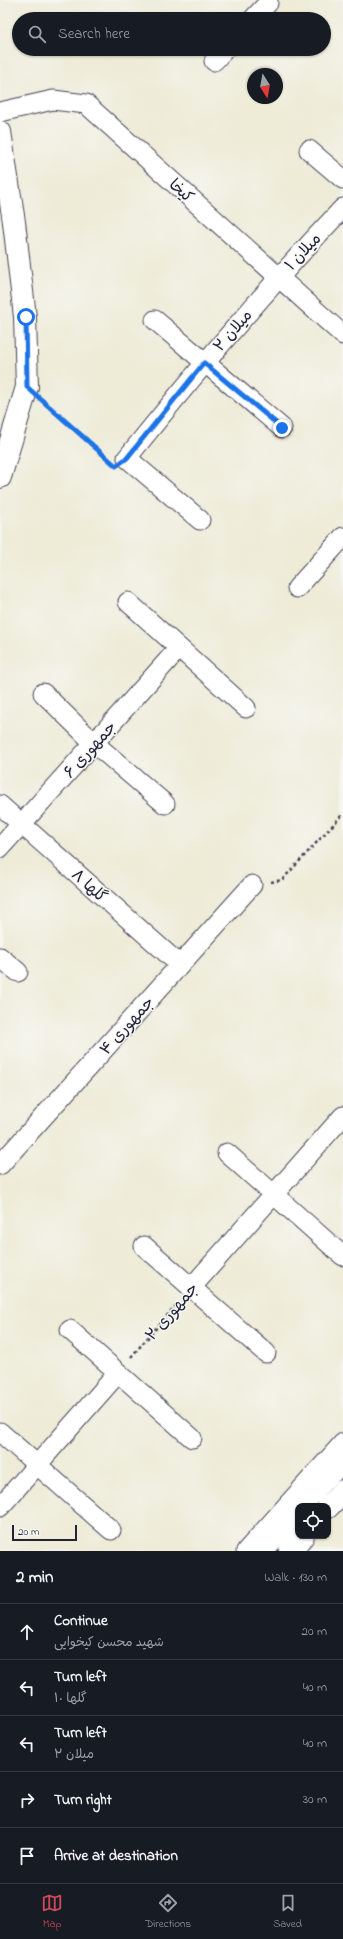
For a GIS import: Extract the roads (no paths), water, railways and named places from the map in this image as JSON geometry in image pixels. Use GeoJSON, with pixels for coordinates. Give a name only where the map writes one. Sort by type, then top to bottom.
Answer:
{"type":"FeatureCollection","features":[{"type":"Feature","properties":{"kind":"street"},"geometry":{"type":"LineString","coordinates":[[260,12],[268,3],[268,0]]}},
{"type":"Feature","properties":{"kind":"street","name":"کیخا"},"geometry":{"type":"LineString","coordinates":[[0,112],[53,100],[86,104],[343,335]]}},
{"type":"Feature","properties":{"kind":"street"},"geometry":{"type":"LineString","coordinates":[[0,132],[14,222],[26,317],[27,387],[0,477]]}},
{"type":"Feature","properties":{"kind":"street"},"geometry":{"type":"LineString","coordinates":[[309,150],[343,179]]}},
{"type":"Feature","properties":{"kind":"street","name":"میلان ۱"},"geometry":{"type":"LineString","coordinates":[[278,277],[343,208]]}},
{"type":"Feature","properties":{"kind":"street","name":"میلان ۲"},"geometry":{"type":"LineString","coordinates":[[200,520],[127,458],[204,363],[278,277]]}},
{"type":"Feature","properties":{"kind":"street"},"geometry":{"type":"LineString","coordinates":[[155,320],[282,428]]}},
{"type":"Feature","properties":{"kind":"street"},"geometry":{"type":"LineString","coordinates":[[297,588],[343,537]]}},
{"type":"Feature","properties":{"kind":"street"},"geometry":{"type":"LineString","coordinates":[[128,602],[178,649],[246,708]]}},
{"type":"Feature","properties":{"kind":"street","name":"جمهوری ۶"},"geometry":{"type":"LineString","coordinates":[[0,848],[178,649]]}},
{"type":"Feature","properties":{"kind":"street"},"geometry":{"type":"LineString","coordinates":[[43,694],[94,743],[166,804]]}},
{"type":"Feature","properties":{"kind":"street","name":"گلها ۸"},"geometry":{"type":"LineString","coordinates":[[0,805],[180,965]]}},
{"type":"Feature","properties":{"kind":"street","name":"جمهوری ۴"},"geometry":{"type":"LineString","coordinates":[[0,1165],[252,885]]}},
{"type":"Feature","properties":{"kind":"street"},"geometry":{"type":"LineString","coordinates":[[0,957],[18,972]]}},
{"type":"Feature","properties":{"kind":"street","name":"جمهوری ۲"},"geometry":{"type":"LineString","coordinates":[[191,1288],[343,1116]]}},
{"type":"Feature","properties":{"kind":"street"},"geometry":{"type":"LineString","coordinates":[[227,1153],[343,1256]]}},
{"type":"Feature","properties":{"kind":"street"},"geometry":{"type":"LineString","coordinates":[[144,1246],[266,1353]]}},
{"type":"Feature","properties":{"kind":"street"},"geometry":{"type":"LineString","coordinates":[[70,1330],[192,1438]]}},
{"type":"Feature","properties":{"kind":"street"},"geometry":{"type":"LineString","coordinates":[[0,1507],[118,1373]]}},
{"type":"Feature","properties":{"kind":"street"},"geometry":{"type":"LineString","coordinates":[[0,1432],[111,1530]]}},
{"type":"Feature","properties":{"kind":"street"},"geometry":{"type":"LineString","coordinates":[[246,1551],[343,1443]]}},
{"type":"Feature","properties":{"kind":"street"},"geometry":{"type":"LineString","coordinates":[[304,1503],[322,1481],[343,1461]]}},
{"type":"Feature","properties":{"kind":"street"},"geometry":{"type":"LineString","coordinates":[[331,1504],[343,1491]]}},
{"type":"Feature","properties":{"kind":"street"},"geometry":{"type":"LineString","coordinates":[[262,1551],[295,1512]]}},
{"type":"Feature","properties":{"kind":"street"},"geometry":{"type":"LineString","coordinates":[[290,1551],[300,1539]]}}]}
